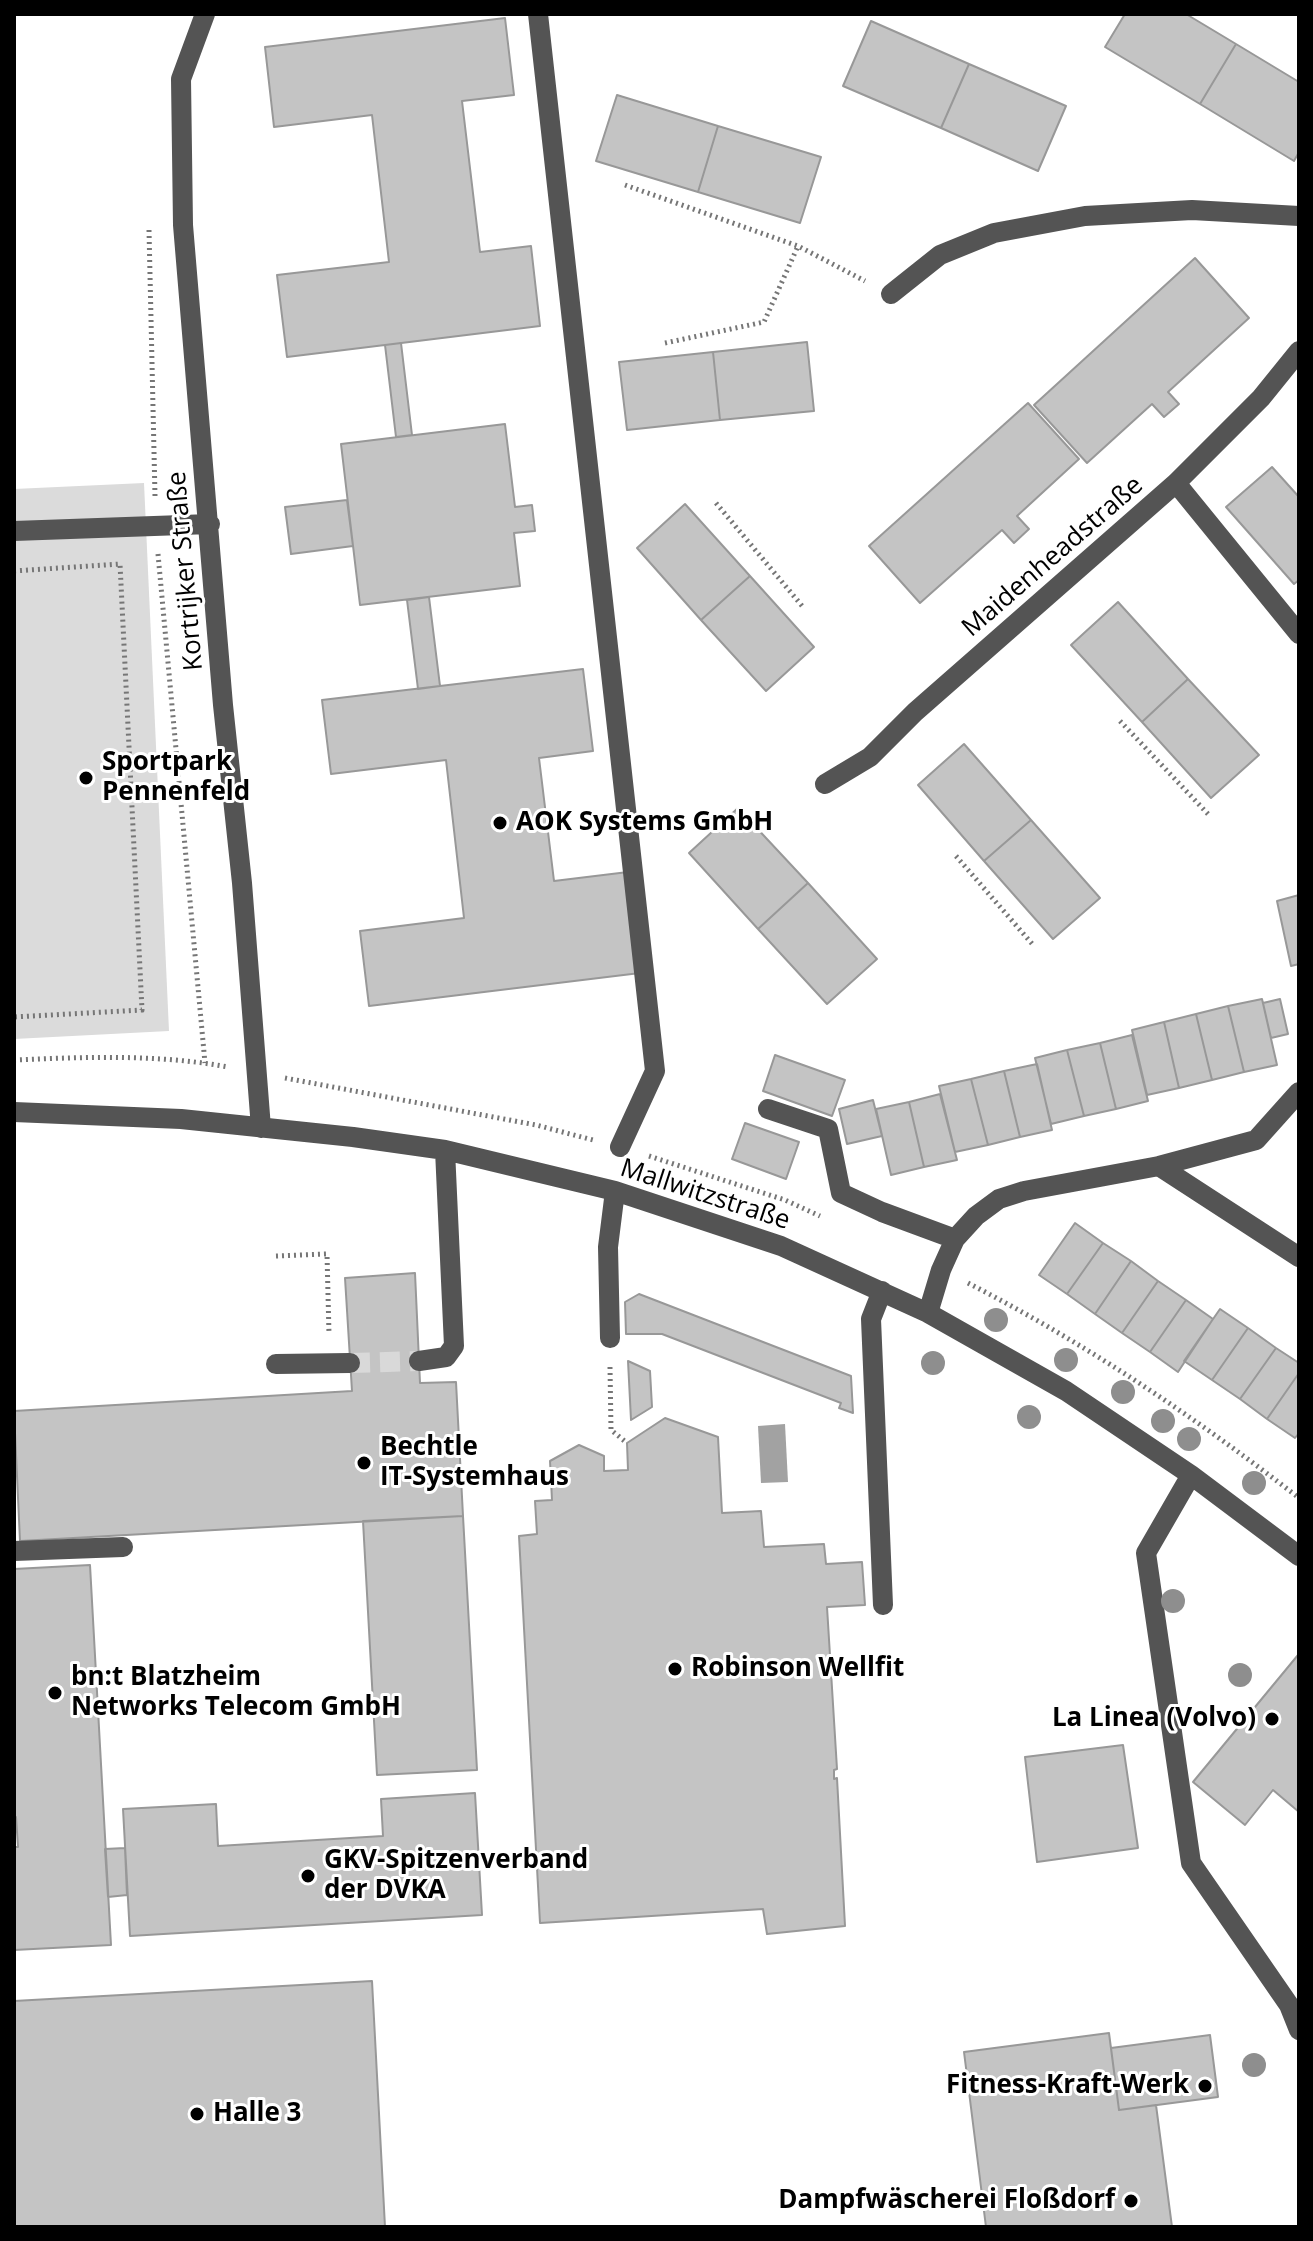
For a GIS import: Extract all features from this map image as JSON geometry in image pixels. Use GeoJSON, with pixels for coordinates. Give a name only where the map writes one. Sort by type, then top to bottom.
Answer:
{"type":"FeatureCollection","features":[{"type":"Feature","properties":{"kind":"street","name":"Kortrijker Straße"},"geometry":{"type":"LineString","coordinates":[[205,14],[181,79],[183,225],[261,1128]]}},
{"type":"Feature","properties":{"kind":"street"},"geometry":{"type":"LineString","coordinates":[[538,14],[655,1071],[620,1147]]}},
{"type":"Feature","properties":{"kind":"street"},"geometry":{"type":"LineString","coordinates":[[891,294],[940,255],[994,233],[1085,216],[1192,210],[1299,216]]}},
{"type":"Feature","properties":{"kind":"street","name":"Maidenheadstraße"},"geometry":{"type":"LineString","coordinates":[[825,784],[870,757],[915,712],[1176,483],[1261,398],[1299,351]]}},
{"type":"Feature","properties":{"kind":"street"},"geometry":{"type":"LineString","coordinates":[[1176,483],[1299,634]]}},
{"type":"Feature","properties":{"kind":"street"},"geometry":{"type":"LineString","coordinates":[[14,531],[210,524]]}},
{"type":"Feature","properties":{"kind":"street"},"geometry":{"type":"LineString","coordinates":[[928,1313],[941,1270],[955,1239],[976,1216],[999,1199],[1024,1191],[1159,1166],[1256,1140],[1299,1092]]}},
{"type":"Feature","properties":{"kind":"street"},"geometry":{"type":"LineString","coordinates":[[768,1109],[828,1129],[841,1193],[955,1239]]}},
{"type":"Feature","properties":{"kind":"street","name":"Mallwitzstraße"},"geometry":{"type":"LineString","coordinates":[[14,1112],[181,1119],[445,1150],[615,1191],[781,1246],[928,1313],[1066,1391],[1191,1475],[1299,1556]]}},
{"type":"Feature","properties":{"kind":"street"},"geometry":{"type":"LineString","coordinates":[[419,1361],[446,1357],[454,1346],[445,1150]]}},
{"type":"Feature","properties":{"kind":"street"},"geometry":{"type":"LineString","coordinates":[[1159,1166],[1299,1257]]}},
{"type":"Feature","properties":{"kind":"street"},"geometry":{"type":"LineString","coordinates":[[610,1338],[608,1247],[615,1191]]}},
{"type":"Feature","properties":{"kind":"street"},"geometry":{"type":"LineString","coordinates":[[882,1291],[871,1319],[883,1605]]}},
{"type":"Feature","properties":{"kind":"street"},"geometry":{"type":"LineString","coordinates":[[276,1364],[350,1363]]}},
{"type":"Feature","properties":{"kind":"street"},"geometry":{"type":"LineString","coordinates":[[1191,1475],[1146,1553],[1191,1863],[1289,2005],[1299,2030]]}},
{"type":"Feature","properties":{"kind":"street"},"geometry":{"type":"LineString","coordinates":[[14,1551],[123,1547]]}},
{"type":"Feature","properties":{"kind":"path"},"geometry":{"type":"LineString","coordinates":[[625,185],[798,246],[891,294]]}},
{"type":"Feature","properties":{"kind":"path"},"geometry":{"type":"LineString","coordinates":[[665,343],[764,322],[798,246]]}},
{"type":"Feature","properties":{"kind":"path"},"geometry":{"type":"LineString","coordinates":[[716,503],[803,607]]}},
{"type":"Feature","properties":{"kind":"path"},"geometry":{"type":"LineString","coordinates":[[14,571],[120,564],[142,1010],[14,1017]]}},
{"type":"Feature","properties":{"kind":"path"},"geometry":{"type":"LineString","coordinates":[[1120,721],[1208,814]]}},
{"type":"Feature","properties":{"kind":"path"},"geometry":{"type":"LineString","coordinates":[[956,856],[1034,946]]}},
{"type":"Feature","properties":{"kind":"path"},"geometry":{"type":"LineString","coordinates":[[276,1256],[327,1254],[329,1363]]}},
{"type":"Feature","properties":{"kind":"path"},"geometry":{"type":"LineString","coordinates":[[610,1338],[611,1430],[627,1443]]}},
{"type":"Feature","properties":{"kind":"shaded area","name":"Sportpark Pennenfeld"},"geometry":{"type":"Polygon","coordinates":[[[144,483],[169,1031],[14,1039],[14,489],[144,483]]]}},
{"type":"Feature","properties":{"kind":"shaded area"},"geometry":{"type":"Polygon","coordinates":[[[785,1424],[788,1482],[761,1483],[758,1426],[785,1424]]]}},
{"type":"Feature","properties":{"kind":"building"},"geometry":{"type":"Polygon","coordinates":[[[1125,14],[1186,14],[1236,44],[1200,104],[1105,47],[1125,14]]]}},
{"type":"Feature","properties":{"kind":"building"},"geometry":{"type":"Polygon","coordinates":[[[505,18],[514,95],[462,101],[480,252],[531,246],[540,326],[287,357],[277,275],[389,262],[372,115],[274,127],[265,47],[505,18]]]}},
{"type":"Feature","properties":{"kind":"building"},"geometry":{"type":"Polygon","coordinates":[[[871,21],[969,64],[941,128],[843,86],[871,21]]]}},
{"type":"Feature","properties":{"kind":"building"},"geometry":{"type":"Polygon","coordinates":[[[1236,44],[1299,82],[1299,152],[1294,161],[1200,104],[1236,44]]]}},
{"type":"Feature","properties":{"kind":"building"},"geometry":{"type":"Polygon","coordinates":[[[969,64],[1066,106],[1038,171],[941,128],[969,64]]]}},
{"type":"Feature","properties":{"kind":"building"},"geometry":{"type":"Polygon","coordinates":[[[617,95],[718,126],[698,192],[596,161],[617,95]]]}},
{"type":"Feature","properties":{"kind":"building"},"geometry":{"type":"Polygon","coordinates":[[[718,126],[821,157],[800,223],[698,192],[718,126]]]}},
{"type":"Feature","properties":{"kind":"building"},"geometry":{"type":"Polygon","coordinates":[[[1195,258],[1249,318],[1168,392],[1179,404],[1164,417],[1152,404],[1087,463],[1034,405],[1195,258]]]}},
{"type":"Feature","properties":{"kind":"building"},"geometry":{"type":"Polygon","coordinates":[[[807,342],[814,411],[720,420],[713,352],[807,342]]]}},
{"type":"Feature","properties":{"kind":"building"},"geometry":{"type":"Polygon","coordinates":[[[401,343],[412,435],[396,437],[385,345],[401,343]]]}},
{"type":"Feature","properties":{"kind":"building"},"geometry":{"type":"Polygon","coordinates":[[[713,352],[720,420],[627,430],[619,362],[713,352]]]}},
{"type":"Feature","properties":{"kind":"building"},"geometry":{"type":"Polygon","coordinates":[[[1028,403],[1079,459],[1017,516],[1029,529],[1014,543],[1002,530],[920,603],[869,546],[1028,403]]]}},
{"type":"Feature","properties":{"kind":"building"},"geometry":{"type":"Polygon","coordinates":[[[505,424],[515,507],[532,505],[535,531],[514,533],[520,586],[360,605],[341,444],[505,424]]]}},
{"type":"Feature","properties":{"kind":"building"},"geometry":{"type":"Polygon","coordinates":[[[1272,467],[1299,497],[1299,580],[1294,584],[1226,507],[1272,467]]]}},
{"type":"Feature","properties":{"kind":"building"},"geometry":{"type":"Polygon","coordinates":[[[347,500],[353,546],[291,554],[285,507],[347,500]]]}},
{"type":"Feature","properties":{"kind":"building"},"geometry":{"type":"Polygon","coordinates":[[[685,504],[750,576],[701,620],[637,548],[685,504]]]}},
{"type":"Feature","properties":{"kind":"building"},"geometry":{"type":"Polygon","coordinates":[[[750,576],[814,647],[766,691],[701,620],[750,576]]]}},
{"type":"Feature","properties":{"kind":"building"},"geometry":{"type":"Polygon","coordinates":[[[429,597],[440,686],[418,689],[407,600],[429,597]]]}},
{"type":"Feature","properties":{"kind":"building"},"geometry":{"type":"Polygon","coordinates":[[[1118,602],[1188,679],[1142,722],[1071,645],[1118,602]]]}},
{"type":"Feature","properties":{"kind":"building","name":"AOK Systems GmbH"},"geometry":{"type":"Polygon","coordinates":[[[583,669],[593,751],[539,758],[554,881],[628,872],[640,973],[369,1006],[360,931],[464,918],[446,760],[331,774],[322,700],[583,669]]]}},
{"type":"Feature","properties":{"kind":"building"},"geometry":{"type":"Polygon","coordinates":[[[1188,679],[1259,755],[1211,798],[1142,722],[1188,679]]]}},
{"type":"Feature","properties":{"kind":"building"},"geometry":{"type":"Polygon","coordinates":[[[964,744],[1031,820],[984,861],[918,785],[964,744]]]}},
{"type":"Feature","properties":{"kind":"building"},"geometry":{"type":"Polygon","coordinates":[[[738,808],[808,883],[758,929],[689,853],[738,808]]]}},
{"type":"Feature","properties":{"kind":"building"},"geometry":{"type":"Polygon","coordinates":[[[1031,820],[1100,898],[1053,939],[984,861],[1031,820]]]}},
{"type":"Feature","properties":{"kind":"building"},"geometry":{"type":"Polygon","coordinates":[[[808,883],[877,959],[827,1004],[758,929],[808,883]]]}},
{"type":"Feature","properties":{"kind":"building"},"geometry":{"type":"Polygon","coordinates":[[[1299,895],[1299,964],[1291,966],[1277,901],[1299,895]]]}},
{"type":"Feature","properties":{"kind":"building"},"geometry":{"type":"Polygon","coordinates":[[[1262,999],[1277,1065],[1244,1072],[1228,1006],[1262,999]]]}},
{"type":"Feature","properties":{"kind":"building"},"geometry":{"type":"Polygon","coordinates":[[[1280,999],[1288,1034],[1271,1038],[1263,1003],[1280,999]]]}},
{"type":"Feature","properties":{"kind":"building"},"geometry":{"type":"Polygon","coordinates":[[[1228,1006],[1244,1072],[1212,1080],[1196,1014],[1228,1006]]]}},
{"type":"Feature","properties":{"kind":"building"},"geometry":{"type":"Polygon","coordinates":[[[1196,1014],[1212,1080],[1179,1088],[1164,1022],[1196,1014]]]}},
{"type":"Feature","properties":{"kind":"building"},"geometry":{"type":"Polygon","coordinates":[[[1164,1022],[1179,1088],[1147,1095],[1132,1030],[1164,1022]]]}},
{"type":"Feature","properties":{"kind":"building"},"geometry":{"type":"Polygon","coordinates":[[[1132,1035],[1148,1101],[1116,1109],[1100,1043],[1132,1035]]]}},
{"type":"Feature","properties":{"kind":"building"},"geometry":{"type":"Polygon","coordinates":[[[1100,1043],[1116,1109],[1084,1116],[1067,1050],[1100,1043]]]}},
{"type":"Feature","properties":{"kind":"building"},"geometry":{"type":"Polygon","coordinates":[[[1067,1050],[1084,1116],[1051,1124],[1035,1058],[1067,1050]]]}},
{"type":"Feature","properties":{"kind":"building"},"geometry":{"type":"Polygon","coordinates":[[[775,1055],[845,1080],[832,1116],[763,1091],[775,1055]]]}},
{"type":"Feature","properties":{"kind":"building"},"geometry":{"type":"Polygon","coordinates":[[[1037,1064],[1052,1130],[1020,1137],[1004,1071],[1037,1064]]]}},
{"type":"Feature","properties":{"kind":"building"},"geometry":{"type":"Polygon","coordinates":[[[1004,1071],[1020,1137],[988,1145],[971,1079],[1004,1071]]]}},
{"type":"Feature","properties":{"kind":"building"},"geometry":{"type":"Polygon","coordinates":[[[971,1079],[988,1145],[955,1152],[939,1086],[971,1079]]]}},
{"type":"Feature","properties":{"kind":"building"},"geometry":{"type":"Polygon","coordinates":[[[940,1094],[957,1160],[924,1167],[909,1102],[940,1094]]]}},
{"type":"Feature","properties":{"kind":"building"},"geometry":{"type":"Polygon","coordinates":[[[873,1100],[882,1136],[847,1144],[839,1109],[873,1100]]]}},
{"type":"Feature","properties":{"kind":"building"},"geometry":{"type":"Polygon","coordinates":[[[909,1102],[924,1167],[891,1175],[876,1109],[909,1102]]]}},
{"type":"Feature","properties":{"kind":"building"},"geometry":{"type":"Polygon","coordinates":[[[745,1123],[799,1142],[786,1179],[732,1159],[745,1123]]]}},
{"type":"Feature","properties":{"kind":"building"},"geometry":{"type":"Polygon","coordinates":[[[1075,1223],[1103,1243],[1067,1294],[1039,1275],[1075,1223]]]}},
{"type":"Feature","properties":{"kind":"building"},"geometry":{"type":"Polygon","coordinates":[[[1103,1243],[1131,1261],[1095,1314],[1067,1294],[1103,1243]]]}},
{"type":"Feature","properties":{"kind":"building"},"geometry":{"type":"Polygon","coordinates":[[[1131,1261],[1158,1281],[1122,1333],[1095,1314],[1131,1261]]]}},
{"type":"Feature","properties":{"kind":"building"},"geometry":{"type":"Polygon","coordinates":[[[415,1273],[420,1383],[456,1382],[463,1516],[20,1541],[14,1411],[352,1391],[345,1278],[415,1273]]]}},
{"type":"Feature","properties":{"kind":"building"},"geometry":{"type":"Polygon","coordinates":[[[1158,1281],[1186,1300],[1150,1352],[1122,1333],[1158,1281]]]}},
{"type":"Feature","properties":{"kind":"building"},"geometry":{"type":"Polygon","coordinates":[[[639,1294],[851,1376],[853,1413],[839,1408],[841,1403],[662,1334],[626,1334],[625,1302],[639,1294]]]}},
{"type":"Feature","properties":{"kind":"building"},"geometry":{"type":"Polygon","coordinates":[[[1186,1300],[1213,1319],[1178,1372],[1150,1352],[1186,1300]]]}},
{"type":"Feature","properties":{"kind":"building"},"geometry":{"type":"Polygon","coordinates":[[[1220,1309],[1248,1328],[1212,1380],[1184,1361],[1220,1309]]]}},
{"type":"Feature","properties":{"kind":"building"},"geometry":{"type":"Polygon","coordinates":[[[1248,1328],[1276,1348],[1240,1399],[1212,1380],[1248,1328]]]}},
{"type":"Feature","properties":{"kind":"building"},"geometry":{"type":"Polygon","coordinates":[[[1276,1348],[1299,1363],[1299,1373],[1267,1419],[1240,1399],[1276,1348]]]}},
{"type":"Feature","properties":{"kind":"building"},"geometry":{"type":"Polygon","coordinates":[[[628,1361],[650,1371],[652,1407],[631,1420],[628,1361]]]}},
{"type":"Feature","properties":{"kind":"building"},"geometry":{"type":"Polygon","coordinates":[[[1299,1373],[1299,1433],[1295,1438],[1267,1419],[1299,1373]]]}},
{"type":"Feature","properties":{"kind":"building"},"geometry":{"type":"Polygon","coordinates":[[[665,1418],[718,1437],[722,1513],[761,1511],[764,1547],[824,1544],[826,1564],[862,1562],[865,1605],[827,1607],[837,1769],[834,1770],[834,1779],[837,1778],[845,1926],[767,1934],[763,1909],[540,1923],[519,1536],[537,1534],[535,1501],[552,1500],[550,1461],[579,1445],[604,1456],[604,1471],[628,1470],[627,1443],[665,1418]]]}},
{"type":"Feature","properties":{"kind":"building"},"geometry":{"type":"Polygon","coordinates":[[[463,1516],[477,1770],[377,1775],[363,1521],[463,1516]]]}},
{"type":"Feature","properties":{"kind":"building","name":"bn:t Blatzheim Networks Telecom GmbH"},"geometry":{"type":"Polygon","coordinates":[[[90,1565],[111,1945],[14,1950],[14,1847],[18,1847],[14,1817],[14,1569],[90,1565]]]}},
{"type":"Feature","properties":{"kind":"building","name":"La Linea (Volvo)"},"geometry":{"type":"Polygon","coordinates":[[[1298,1655],[1299,1812],[1273,1790],[1245,1825],[1193,1782],[1298,1655]]]}},
{"type":"Feature","properties":{"kind":"building"},"geometry":{"type":"Polygon","coordinates":[[[1123,1745],[1138,1848],[1037,1862],[1025,1757],[1123,1745]]]}},
{"type":"Feature","properties":{"kind":"building"},"geometry":{"type":"Polygon","coordinates":[[[475,1793],[482,1915],[130,1936],[123,1809],[216,1804],[218,1846],[383,1836],[381,1799],[475,1793]]]}},
{"type":"Feature","properties":{"kind":"building"},"geometry":{"type":"Polygon","coordinates":[[[125,1848],[127,1895],[108,1897],[105,1849],[125,1848]]]}},
{"type":"Feature","properties":{"kind":"building","name":"Halle 3"},"geometry":{"type":"Polygon","coordinates":[[[372,1981],[385,2227],[14,2227],[14,2001],[372,1981]]]}},
{"type":"Feature","properties":{"kind":"building"},"geometry":{"type":"Polygon","coordinates":[[[1109,2033],[1119,2110],[1156,2105],[1172,2227],[986,2227],[964,2052],[1109,2033]]]}},
{"type":"Feature","properties":{"kind":"building"},"geometry":{"type":"Polygon","coordinates":[[[1210,2035],[1218,2097],[1119,2110],[1111,2048],[1210,2035]]]}},
{"type":"Feature","properties":{"kind":"tunnel"},"geometry":{"type":"LineString","coordinates":[[350,1363],[419,1361]]}},
{"type":"Feature","properties":{"kind":"place","name":"Sportpark Pennenfeld"},"geometry":{"type":"Point","coordinates":[86,778]}},
{"type":"Feature","properties":{"kind":"place","name":"AOK Systems GmbH"},"geometry":{"type":"Point","coordinates":[500,823]}},
{"type":"Feature","properties":{"kind":"place","name":"Bechtle IT-Systemhaus"},"geometry":{"type":"Point","coordinates":[364,1463]}},
{"type":"Feature","properties":{"kind":"place","name":"Robinson Wellfit"},"geometry":{"type":"Point","coordinates":[675,1669]}},
{"type":"Feature","properties":{"kind":"place","name":"bn:t Blatzheim Networks Telecom GmbH"},"geometry":{"type":"Point","coordinates":[55,1693]}},
{"type":"Feature","properties":{"kind":"place","name":"La Linea (Volvo)"},"geometry":{"type":"Point","coordinates":[1272,1719]}},
{"type":"Feature","properties":{"kind":"place","name":"GKV-Spitzenverband der DVKA"},"geometry":{"type":"Point","coordinates":[308,1876]}},
{"type":"Feature","properties":{"kind":"place","name":"Fitness-Kraft-Werk"},"geometry":{"type":"Point","coordinates":[1205,2086]}},
{"type":"Feature","properties":{"kind":"place","name":"Halle 3"},"geometry":{"type":"Point","coordinates":[197,2114]}},
{"type":"Feature","properties":{"kind":"place","name":"Dampfwäscherei Floßdorf"},"geometry":{"type":"Point","coordinates":[1131,2201]}}]}
